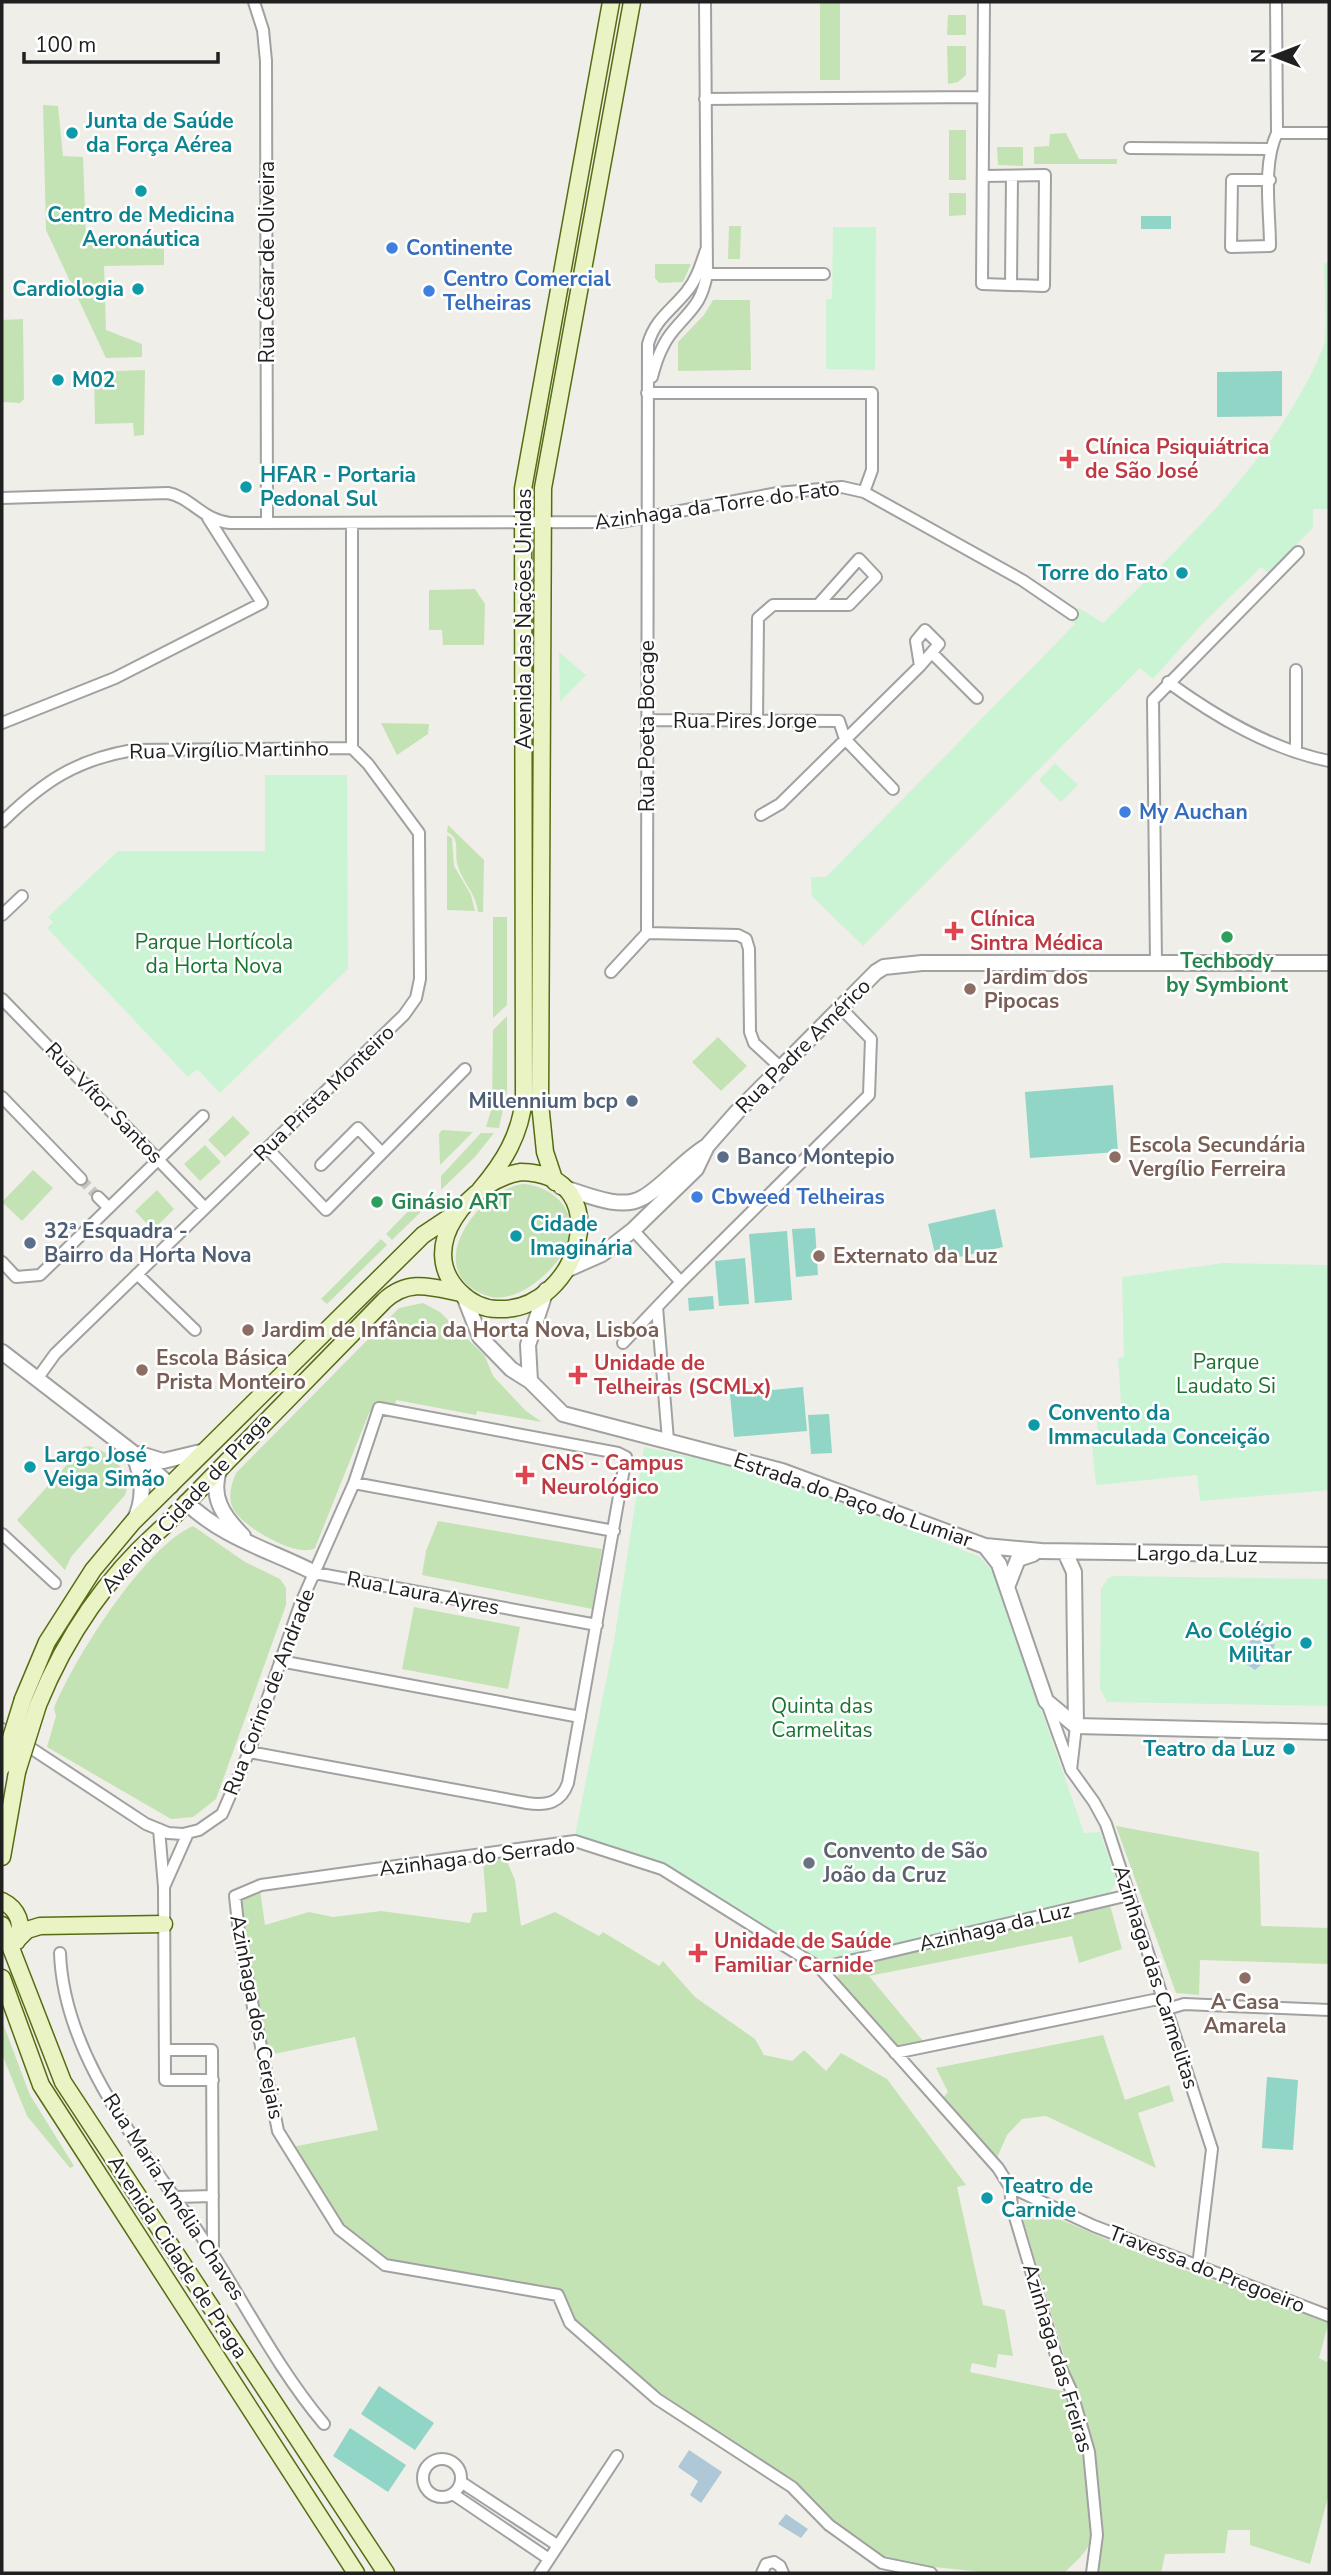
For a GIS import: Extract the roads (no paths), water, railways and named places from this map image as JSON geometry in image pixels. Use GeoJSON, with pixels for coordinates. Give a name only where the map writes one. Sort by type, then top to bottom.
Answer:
{"type":"FeatureCollection","features":[{"type":"Feature","properties":{"kind":"main road","name":"Avenida das Nações Unidas"},"geometry":{"type":"LineString","coordinates":[[480,1190],[502,1164],[520,1125],[524,1097],[523,489],[611,2]]}},
{"type":"Feature","properties":{"kind":"main road","name":"Avenida das Nações Unidas"},"geometry":{"type":"LineString","coordinates":[[558,1184],[545,1152],[540,1103],[543,488],[632,2]]}},
{"type":"Feature","properties":{"kind":"main road"},"geometry":{"type":"LineString","coordinates":[[521,1172],[539,1174],[558,1184],[577,1209],[580,1230],[577,1253],[566,1270],[531,1302],[499,1310],[478,1305],[463,1295],[446,1271],[443,1251],[447,1229],[459,1211],[480,1190],[499,1177],[521,1172]]}},
{"type":"Feature","properties":{"kind":"main road","name":"Avenida Cidade de Praga"},"geometry":{"type":"LineString","coordinates":[[2,1857],[7,1769],[47,1642],[93,1570],[165,1488],[206,1451],[423,1235],[459,1211]]}},
{"type":"Feature","properties":{"kind":"main road","name":"Avenida Cidade de Praga"},"geometry":{"type":"LineString","coordinates":[[30,1702],[101,1591],[129,1557],[394,1292],[414,1284],[463,1295]]}},
{"type":"Feature","properties":{"kind":"main road"},"geometry":{"type":"LineString","coordinates":[[129,1557],[155,1518],[165,1488],[186,1502]]}},
{"type":"Feature","properties":{"kind":"main road"},"geometry":{"type":"LineString","coordinates":[[2,1901],[19,1917],[40,1926]]}},
{"type":"Feature","properties":{"kind":"main road"},"geometry":{"type":"LineString","coordinates":[[10,1947],[19,1917]]}},
{"type":"Feature","properties":{"kind":"main road"},"geometry":{"type":"LineString","coordinates":[[10,1947],[27,1930],[40,1926],[164,1924]]}},
{"type":"Feature","properties":{"kind":"main road","name":"Avenida Cidade de Praga"},"geometry":{"type":"LineString","coordinates":[[2,1925],[63,2082],[386,2573]]}},
{"type":"Feature","properties":{"kind":"main road","name":"Avenida Cidade de Praga"},"geometry":{"type":"LineString","coordinates":[[2,1978],[41,2085],[356,2573]]}},
{"type":"Feature","properties":{"kind":"street","name":"Rua César de Oliveira"},"geometry":{"type":"LineString","coordinates":[[254,2],[263,30],[267,61],[267,523]]}},
{"type":"Feature","properties":{"kind":"street"},"geometry":{"type":"LineString","coordinates":[[647,393],[658,355],[672,331],[702,297],[707,274],[705,2]]}},
{"type":"Feature","properties":{"kind":"street"},"geometry":{"type":"LineString","coordinates":[[982,176],[1045,175],[1044,286],[982,284],[982,176],[984,2]]}},
{"type":"Feature","properties":{"kind":"street"},"geometry":{"type":"LineString","coordinates":[[1270,180],[1232,180],[1231,247],[1270,246],[1270,180],[1269,149],[1277,133],[1276,2]]}},
{"type":"Feature","properties":{"kind":"street"},"geometry":{"type":"LineString","coordinates":[[705,99],[983,97]]}},
{"type":"Feature","properties":{"kind":"street"},"geometry":{"type":"LineString","coordinates":[[1277,133],[1329,133]]}},
{"type":"Feature","properties":{"kind":"street"},"geometry":{"type":"LineString","coordinates":[[1130,148],[1269,149]]}},
{"type":"Feature","properties":{"kind":"street"},"geometry":{"type":"LineString","coordinates":[[1011,284],[1012,176]]}},
{"type":"Feature","properties":{"kind":"street"},"geometry":{"type":"LineString","coordinates":[[647,393],[648,344],[651,333],[663,315],[687,292],[697,276],[706,250]]}},
{"type":"Feature","properties":{"kind":"street"},"geometry":{"type":"LineString","coordinates":[[707,274],[824,274]]}},
{"type":"Feature","properties":{"kind":"street"},"geometry":{"type":"LineString","coordinates":[[647,393],[872,393],[872,470],[864,492]]}},
{"type":"Feature","properties":{"kind":"street","name":"Rua Poeta Bocage"},"geometry":{"type":"LineString","coordinates":[[647,393],[648,933]]}},
{"type":"Feature","properties":{"kind":"street","name":"Azinhaga da Torre do Fato"},"geometry":{"type":"LineString","coordinates":[[2,498],[167,493],[180,497],[208,517],[230,523],[542,524],[646,519],[778,493],[842,487],[864,492],[1022,580],[1072,614]]}},
{"type":"Feature","properties":{"kind":"street"},"geometry":{"type":"LineString","coordinates":[[2,723],[115,678],[261,603],[208,517]]}},
{"type":"Feature","properties":{"kind":"street"},"geometry":{"type":"LineString","coordinates":[[352,523],[352,748]]}},
{"type":"Feature","properties":{"kind":"street"},"geometry":{"type":"LineString","coordinates":[[1156,963],[1153,700],[1298,552]]}},
{"type":"Feature","properties":{"kind":"street"},"geometry":{"type":"LineString","coordinates":[[757,720],[758,618],[773,605],[818,605],[849,605],[876,577],[859,559],[818,605]]}},
{"type":"Feature","properties":{"kind":"street"},"geometry":{"type":"LineString","coordinates":[[761,816],[780,804],[920,666],[932,653],[939,644],[925,630],[916,641],[920,666]]}},
{"type":"Feature","properties":{"kind":"street"},"geometry":{"type":"LineString","coordinates":[[932,653],[977,698]]}},
{"type":"Feature","properties":{"kind":"street"},"geometry":{"type":"LineString","coordinates":[[1296,670],[1296,752]]}},
{"type":"Feature","properties":{"kind":"street"},"geometry":{"type":"LineString","coordinates":[[1168,682],[1237,725],[1296,752],[1329,761]]}},
{"type":"Feature","properties":{"kind":"street","name":"Rua Pires Jorge"},"geometry":{"type":"LineString","coordinates":[[648,720],[839,721],[845,739],[894,789]]}},
{"type":"Feature","properties":{"kind":"street","name":"Rua Virgílio Martinho"},"geometry":{"type":"LineString","coordinates":[[2,822],[46,781],[112,753],[133,750],[352,748]]}},
{"type":"Feature","properties":{"kind":"street","name":"Rua Prista Monteiro"},"geometry":{"type":"LineString","coordinates":[[37,1379],[55,1354],[413,1004],[419,986],[419,833],[368,764],[352,748]]}},
{"type":"Feature","properties":{"kind":"street"},"geometry":{"type":"LineString","coordinates":[[2,915],[22,895]]}},
{"type":"Feature","properties":{"kind":"street"},"geometry":{"type":"LineString","coordinates":[[611,972],[648,933],[738,934],[746,939],[750,949],[750,1032],[754,1043],[780,1067]]}},
{"type":"Feature","properties":{"kind":"street","name":"Rua Padre Américo"},"geometry":{"type":"LineString","coordinates":[[566,1270],[601,1254],[633,1230],[696,1169],[707,1146],[780,1067],[839,1006],[884,967],[901,964],[1329,963]]}},
{"type":"Feature","properties":{"kind":"street","name":"Rua Vítor Santos"},"geometry":{"type":"LineString","coordinates":[[2,999],[205,1208]]}},
{"type":"Feature","properties":{"kind":"street"},"geometry":{"type":"LineString","coordinates":[[623,1343],[869,1096],[870,1039],[839,1006]]}},
{"type":"Feature","properties":{"kind":"street"},"geometry":{"type":"LineString","coordinates":[[267,1149],[327,1210],[465,1069]]}},
{"type":"Feature","properties":{"kind":"street"},"geometry":{"type":"LineString","coordinates":[[2,1097],[81,1179]]}},
{"type":"Feature","properties":{"kind":"street"},"geometry":{"type":"LineString","coordinates":[[2,1262],[16,1277],[40,1275],[203,1116]]}},
{"type":"Feature","properties":{"kind":"street"},"geometry":{"type":"LineString","coordinates":[[321,1165],[358,1128],[382,1153]]}},
{"type":"Feature","properties":{"kind":"street","name":"Rua Padre Américo"},"geometry":{"type":"LineString","coordinates":[[558,1184],[612,1202],[641,1199],[686,1158],[707,1146]]}},
{"type":"Feature","properties":{"kind":"street"},"geometry":{"type":"LineString","coordinates":[[98,1197],[108,1207]]}},
{"type":"Feature","properties":{"kind":"street"},"geometry":{"type":"LineString","coordinates":[[633,1230],[681,1282]]}},
{"type":"Feature","properties":{"kind":"street"},"geometry":{"type":"LineString","coordinates":[[137,1274],[195,1331]]}},
{"type":"Feature","properties":{"kind":"street"},"geometry":{"type":"LineString","coordinates":[[530,1381],[528,1345],[546,1290]]}},
{"type":"Feature","properties":{"kind":"street","name":"Estrada do Paço do Lumiar"},"geometry":{"type":"LineString","coordinates":[[463,1295],[480,1337],[511,1369],[530,1381],[563,1413],[782,1471],[985,1546]]}},
{"type":"Feature","properties":{"kind":"street"},"geometry":{"type":"LineString","coordinates":[[657,1307],[668,1440]]}},
{"type":"Feature","properties":{"kind":"street"},"geometry":{"type":"LineString","coordinates":[[2,1352],[132,1452],[165,1488]]}},
{"type":"Feature","properties":{"kind":"street","name":"Rua Corino de Andrade"},"geometry":{"type":"LineString","coordinates":[[188,1833],[206,1827],[222,1814],[315,1573],[354,1483],[379,1408],[618,1452],[626,1457],[614,1531]]}},
{"type":"Feature","properties":{"kind":"street"},"geometry":{"type":"LineString","coordinates":[[132,1452],[163,1461],[206,1451]]}},
{"type":"Feature","properties":{"kind":"street"},"geometry":{"type":"LineString","coordinates":[[132,1452],[140,1471],[142,1488],[138,1512],[133,1522]]}},
{"type":"Feature","properties":{"kind":"street","name":"Rua Laura Ayres"},"geometry":{"type":"LineString","coordinates":[[227,1459],[218,1474],[217,1499],[229,1523],[254,1547]]}},
{"type":"Feature","properties":{"kind":"street"},"geometry":{"type":"LineString","coordinates":[[248,1752],[544,1805],[564,1793],[614,1531],[354,1483]]}},
{"type":"Feature","properties":{"kind":"street","name":"Rua Laura Ayres"},"geometry":{"type":"LineString","coordinates":[[186,1502],[210,1522],[254,1547],[315,1573],[597,1625]]}},
{"type":"Feature","properties":{"kind":"street"},"geometry":{"type":"LineString","coordinates":[[2,1534],[55,1583]]}},
{"type":"Feature","properties":{"kind":"street"},"geometry":{"type":"LineString","coordinates":[[985,1546],[999,1564],[1046,1701],[1076,1726],[1329,1731]]}},
{"type":"Feature","properties":{"kind":"street","name":"Largo da Luz"},"geometry":{"type":"LineString","coordinates":[[985,1546],[1065,1552],[1329,1555]]}},
{"type":"Feature","properties":{"kind":"street"},"geometry":{"type":"LineString","coordinates":[[1007,1588],[1018,1559],[1041,1551]]}},
{"type":"Feature","properties":{"kind":"street"},"geometry":{"type":"LineString","coordinates":[[1065,1552],[1074,1572],[1076,1726],[1071,1770]]}},
{"type":"Feature","properties":{"kind":"street"},"geometry":{"type":"LineString","coordinates":[[280,1661],[580,1717]]}},
{"type":"Feature","properties":{"kind":"street","name":"Azinhaga das Carmelitas"},"geometry":{"type":"LineString","coordinates":[[1046,1701],[1071,1770],[1094,1802],[1105,1824],[1212,2149],[1198,2266]]}},
{"type":"Feature","properties":{"kind":"street"},"geometry":{"type":"LineString","coordinates":[[2,1729],[159,1829],[168,1833],[188,1833],[164,1887]]}},
{"type":"Feature","properties":{"kind":"street"},"geometry":{"type":"LineString","coordinates":[[159,1829],[164,1887],[165,2080],[213,2080]]}},
{"type":"Feature","properties":{"kind":"street","name":"Azinhaga do Serrado"},"geometry":{"type":"LineString","coordinates":[[235,1896],[261,1885],[575,1841],[662,1869],[820,1968],[998,2168],[1010,2187]]}},
{"type":"Feature","properties":{"kind":"street","name":"Azinhaga da Luz"},"geometry":{"type":"LineString","coordinates":[[820,1968],[1129,1895]]}},
{"type":"Feature","properties":{"kind":"street","name":"Azinhaga dos Cerejais"},"geometry":{"type":"LineString","coordinates":[[235,1896],[240,1942],[278,2131],[340,2230],[385,2265],[558,2295],[570,2323],[657,2399],[792,2487],[829,2525],[882,2563],[931,2573]]}},
{"type":"Feature","properties":{"kind":"street","name":"Rua Maria Amélia Chaves"},"geometry":{"type":"LineString","coordinates":[[60,1953],[65,1996],[90,2064],[213,2253],[295,2391],[324,2424]]}},
{"type":"Feature","properties":{"kind":"street"},"geometry":{"type":"LineString","coordinates":[[895,2053],[1165,2003],[1329,2010]]}},
{"type":"Feature","properties":{"kind":"street"},"geometry":{"type":"LineString","coordinates":[[165,2050],[212,2050],[213,2253]]}},
{"type":"Feature","properties":{"kind":"street","name":"Travessa do Pregoeiro"},"geometry":{"type":"LineString","coordinates":[[1010,2187],[1094,2226],[1329,2316]]}},
{"type":"Feature","properties":{"kind":"street","name":"Azinhaga das Freiras"},"geometry":{"type":"LineString","coordinates":[[1010,2187],[1012,2207],[1058,2362],[1071,2390],[1089,2452],[1097,2535],[1092,2573]]}},
{"type":"Feature","properties":{"kind":"street"},"geometry":{"type":"LineString","coordinates":[[176,2197],[213,2196]]}},
{"type":"Feature","properties":{"kind":"street"},"geometry":{"type":"LineString","coordinates":[[540,2573],[617,2456]]}},
{"type":"Feature","properties":{"kind":"street"},"geometry":{"type":"LineString","coordinates":[[436,2460],[450,2460],[459,2469],[461,2483],[453,2494],[441,2497],[429,2492],[423,2480],[426,2468],[436,2460]]}},
{"type":"Feature","properties":{"kind":"street"},"geometry":{"type":"LineString","coordinates":[[461,2483],[557,2545]]}},
{"type":"Feature","properties":{"kind":"street"},"geometry":{"type":"LineString","coordinates":[[453,2494],[549,2559]]}},
{"type":"Feature","properties":{"kind":"street"},"geometry":{"type":"LineString","coordinates":[[762,2573],[766,2564],[774,2562],[780,2566],[783,2573]]}},
{"type":"Feature","properties":{"kind":"water"},"geometry":{"type":"Polygon","coordinates":[[[1260,1621],[1271,1630],[1274,1638],[1263,1639],[1263,1644],[1275,1644],[1271,1657],[1255,1670],[1246,1664],[1250,1646],[1248,1629],[1260,1621]]]}},
{"type":"Feature","properties":{"kind":"water"},"geometry":{"type":"Polygon","coordinates":[[[689,2450],[722,2472],[701,2503],[690,2495],[698,2481],[678,2467],[689,2450]]]}},
{"type":"Feature","properties":{"kind":"water"},"geometry":{"type":"Polygon","coordinates":[[[786,2514],[808,2529],[801,2538],[778,2524],[786,2514]]]}},
{"type":"Feature","properties":{"kind":"tunnel"},"geometry":{"type":"LineString","coordinates":[[81,1179],[98,1197]]}},
{"type":"Feature","properties":{"kind":"place","name":"Junta de Saúde da Força Aérea"},"geometry":{"type":"Point","coordinates":[72,133]}},
{"type":"Feature","properties":{"kind":"place","name":"Centro de Medicina Aeronáutica"},"geometry":{"type":"Point","coordinates":[141,191]}},
{"type":"Feature","properties":{"kind":"place","name":"Continente"},"geometry":{"type":"Point","coordinates":[392,248]}},
{"type":"Feature","properties":{"kind":"place","name":"Cardiologia"},"geometry":{"type":"Point","coordinates":[138,289]}},
{"type":"Feature","properties":{"kind":"place","name":"Centro Comercial Telheiras"},"geometry":{"type":"Point","coordinates":[429,291]}},
{"type":"Feature","properties":{"kind":"place","name":"M02"},"geometry":{"type":"Point","coordinates":[58,380]}},
{"type":"Feature","properties":{"kind":"place","name":"Clínica Psiquiátrica de São José"},"geometry":{"type":"Point","coordinates":[1069,459]}},
{"type":"Feature","properties":{"kind":"place","name":"HFAR - Portaria Pedonal Sul"},"geometry":{"type":"Point","coordinates":[246,487]}},
{"type":"Feature","properties":{"kind":"place","name":"Torre do Fato"},"geometry":{"type":"Point","coordinates":[1182,573]}},
{"type":"Feature","properties":{"kind":"place","name":"My Auchan"},"geometry":{"type":"Point","coordinates":[1125,812]}},
{"type":"Feature","properties":{"kind":"place","name":"Clínica Sintra Médica"},"geometry":{"type":"Point","coordinates":[954,931]}},
{"type":"Feature","properties":{"kind":"place","name":"Techbody by Symbiont"},"geometry":{"type":"Point","coordinates":[1227,937]}},
{"type":"Feature","properties":{"kind":"place","name":"Jardim dos Pipocas"},"geometry":{"type":"Point","coordinates":[970,989]}},
{"type":"Feature","properties":{"kind":"place","name":"Millennium bcp"},"geometry":{"type":"Point","coordinates":[632,1101]}},
{"type":"Feature","properties":{"kind":"place","name":"Banco Montepio"},"geometry":{"type":"Point","coordinates":[723,1157]}},
{"type":"Feature","properties":{"kind":"place","name":"Escola Secundária Vergílio Ferreira"},"geometry":{"type":"Point","coordinates":[1115,1157]}},
{"type":"Feature","properties":{"kind":"place","name":"Cbweed Telheiras"},"geometry":{"type":"Point","coordinates":[697,1197]}},
{"type":"Feature","properties":{"kind":"place","name":"Ginásio ART"},"geometry":{"type":"Point","coordinates":[377,1202]}},
{"type":"Feature","properties":{"kind":"place","name":"Cidade Imaginária"},"geometry":{"type":"Point","coordinates":[516,1236]}},
{"type":"Feature","properties":{"kind":"place","name":"32ª Esquadra - Bairro da Horta Nova"},"geometry":{"type":"Point","coordinates":[30,1243]}},
{"type":"Feature","properties":{"kind":"place","name":"Externato da Luz"},"geometry":{"type":"Point","coordinates":[819,1256]}},
{"type":"Feature","properties":{"kind":"place","name":"Jardim de Infância da Horta Nova, Lisboa"},"geometry":{"type":"Point","coordinates":[248,1330]}},
{"type":"Feature","properties":{"kind":"place","name":"Escola Básica Prista Monteiro"},"geometry":{"type":"Point","coordinates":[142,1370]}},
{"type":"Feature","properties":{"kind":"place","name":"Unidade de Telheiras (SCMLx)"},"geometry":{"type":"Point","coordinates":[578,1375]}},
{"type":"Feature","properties":{"kind":"place","name":"Convento da Immaculada Conceição"},"geometry":{"type":"Point","coordinates":[1034,1425]}},
{"type":"Feature","properties":{"kind":"place","name":"Largo José Veiga Simão"},"geometry":{"type":"Point","coordinates":[30,1467]}},
{"type":"Feature","properties":{"kind":"place","name":"CNS - Campus Neurológico"},"geometry":{"type":"Point","coordinates":[525,1475]}},
{"type":"Feature","properties":{"kind":"place","name":"Ao Colégio Militar"},"geometry":{"type":"Point","coordinates":[1306,1643]}},
{"type":"Feature","properties":{"kind":"place","name":"Teatro da Luz"},"geometry":{"type":"Point","coordinates":[1289,1749]}},
{"type":"Feature","properties":{"kind":"place","name":"Convento de São João da Cruz"},"geometry":{"type":"Point","coordinates":[809,1863]}},
{"type":"Feature","properties":{"kind":"place","name":"Unidade de Saúde Familiar Carnide"},"geometry":{"type":"Point","coordinates":[698,1953]}},
{"type":"Feature","properties":{"kind":"place","name":"A Casa Amarela"},"geometry":{"type":"Point","coordinates":[1245,1978]}},
{"type":"Feature","properties":{"kind":"place","name":"Teatro de Carnide"},"geometry":{"type":"Point","coordinates":[987,2198]}},
{"type":"Feature","properties":{"kind":"park label","name":"Parque Hortícola da Horta Nova"},"geometry":{"type":"Point","coordinates":[214,954]}},
{"type":"Feature","properties":{"kind":"park label","name":"Parque Laudato Si"},"geometry":{"type":"Point","coordinates":[1226,1374]}},
{"type":"Feature","properties":{"kind":"park label","name":"Quinta das Carmelitas"},"geometry":{"type":"Point","coordinates":[822,1718]}}]}
